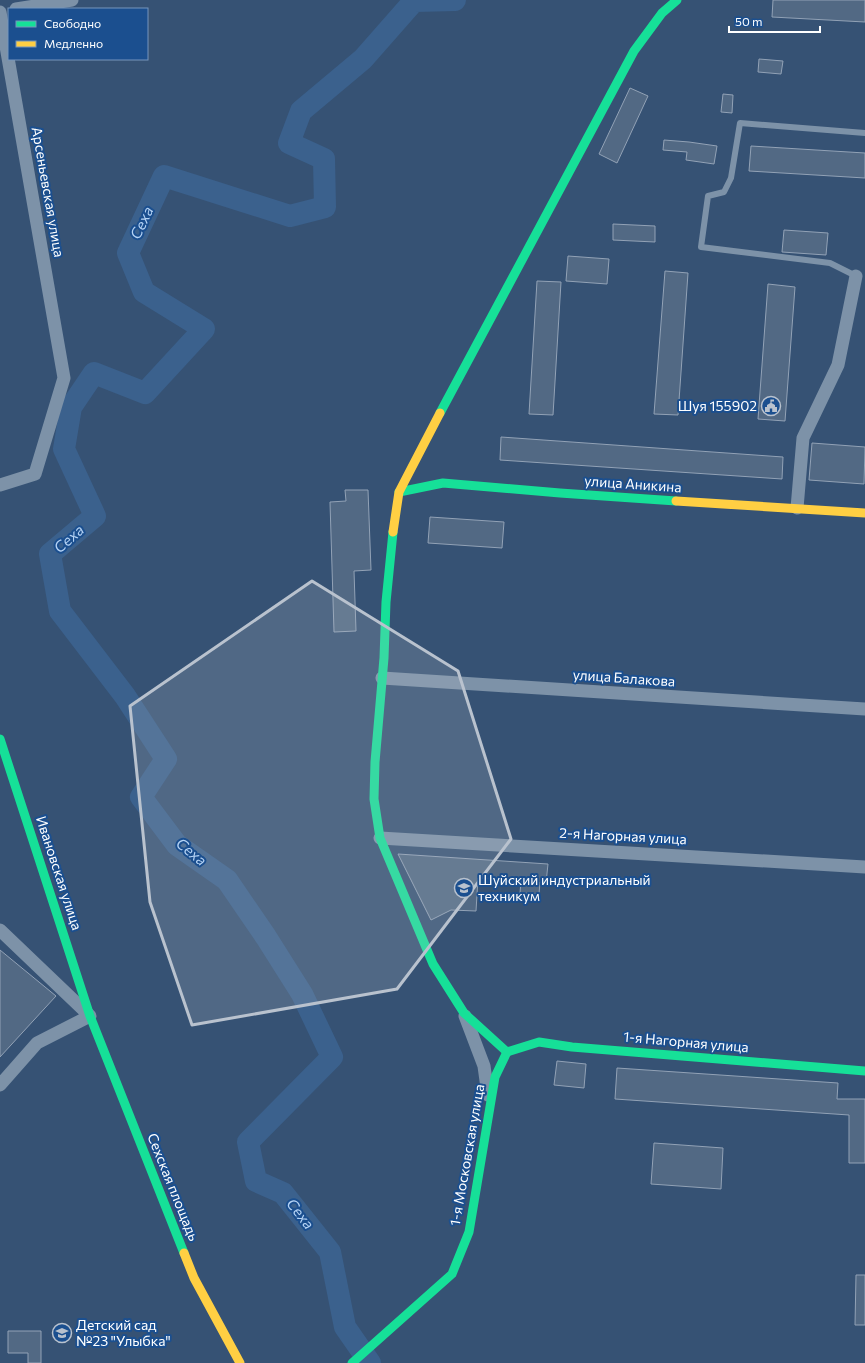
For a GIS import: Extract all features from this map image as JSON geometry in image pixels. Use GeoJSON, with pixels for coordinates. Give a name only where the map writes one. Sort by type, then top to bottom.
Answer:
{"type":"FeatureCollection","features":[{"type":"Feature","properties":{"kind":"street"},"geometry":{"type":"LineString","coordinates":[[19,8],[33,3],[72,0]]}},
{"type":"Feature","properties":{"kind":"street"},"geometry":{"type":"LineString","coordinates":[[490,1110],[484,1066],[464,1013],[433,964],[380,838],[374,799],[375,762],[382,678],[386,602],[392,538],[399,492],[444,404],[634,51],[662,13],[677,0]]}},
{"type":"Feature","properties":{"kind":"street","name":"Арсеньевская улица"},"geometry":{"type":"LineString","coordinates":[[0,12],[8,58]]}},
{"type":"Feature","properties":{"kind":"street","name":"Арсеньевская улица"},"geometry":{"type":"LineString","coordinates":[[0,485],[35,474],[64,378],[8,60]]}},
{"type":"Feature","properties":{"kind":"street"},"geometry":{"type":"LineString","coordinates":[[797,508],[803,438],[838,365],[856,276]]}},
{"type":"Feature","properties":{"kind":"street","name":"улица Аникина"},"geometry":{"type":"LineString","coordinates":[[399,492],[443,483],[865,513]]}},
{"type":"Feature","properties":{"kind":"street","name":"улица Балакова"},"geometry":{"type":"LineString","coordinates":[[382,678],[865,709]]}},
{"type":"Feature","properties":{"kind":"street","name":"Ивановская улица"},"geometry":{"type":"LineString","coordinates":[[0,739],[90,1016]]}},
{"type":"Feature","properties":{"kind":"street","name":"2-я Нагорная улица"},"geometry":{"type":"LineString","coordinates":[[380,838],[865,867]]}},
{"type":"Feature","properties":{"kind":"street"},"geometry":{"type":"LineString","coordinates":[[0,930],[90,1016],[37,1043],[0,1085]]}},
{"type":"Feature","properties":{"kind":"street"},"geometry":{"type":"LineString","coordinates":[[464,1013],[507,1052]]}},
{"type":"Feature","properties":{"kind":"street","name":"Сехская площадь"},"geometry":{"type":"LineString","coordinates":[[90,1016],[194,1278],[240,1363]]}},
{"type":"Feature","properties":{"kind":"street","name":"1-я Нагорная улица"},"geometry":{"type":"LineString","coordinates":[[507,1052],[539,1042],[580,1047],[865,1070]]}},
{"type":"Feature","properties":{"kind":"street","name":"1-я Московская улица"},"geometry":{"type":"LineString","coordinates":[[352,1363],[452,1274],[469,1232],[495,1077],[507,1052]]}},
{"type":"Feature","properties":{"kind":"lane"},"geometry":{"type":"LineString","coordinates":[[856,276],[830,263],[701,247],[708,196],[724,192],[731,178],[740,123],[865,132]]}},
{"type":"Feature","properties":{"kind":"highlighted area"},"geometry":{"type":"Polygon","coordinates":[[[312,581],[458,671],[511,839],[397,989],[192,1025],[150,902],[130,706],[312,581]]]}},
{"type":"Feature","properties":{"kind":"building"},"geometry":{"type":"Polygon","coordinates":[[[773,0],[865,0],[865,22],[772,17],[773,0]]]}},
{"type":"Feature","properties":{"kind":"building"},"geometry":{"type":"Polygon","coordinates":[[[759,59],[783,61],[781,74],[758,72],[759,59]]]}},
{"type":"Feature","properties":{"kind":"building"},"geometry":{"type":"Polygon","coordinates":[[[630,88],[648,96],[617,163],[599,154],[630,88]]]}},
{"type":"Feature","properties":{"kind":"building"},"geometry":{"type":"Polygon","coordinates":[[[723,94],[733,95],[732,113],[721,112],[723,94]]]}},
{"type":"Feature","properties":{"kind":"building"},"geometry":{"type":"Polygon","coordinates":[[[664,140],[717,146],[714,164],[686,160],[687,152],[663,150],[664,140]]]}},
{"type":"Feature","properties":{"kind":"building"},"geometry":{"type":"Polygon","coordinates":[[[751,146],[865,153],[865,178],[749,171],[751,146]]]}},
{"type":"Feature","properties":{"kind":"building"},"geometry":{"type":"Polygon","coordinates":[[[613,224],[655,226],[655,242],[613,240],[613,224]]]}},
{"type":"Feature","properties":{"kind":"building"},"geometry":{"type":"Polygon","coordinates":[[[784,230],[828,233],[826,255],[782,252],[784,230]]]}},
{"type":"Feature","properties":{"kind":"building"},"geometry":{"type":"Polygon","coordinates":[[[568,256],[609,259],[607,284],[566,281],[568,256]]]}},
{"type":"Feature","properties":{"kind":"building"},"geometry":{"type":"Polygon","coordinates":[[[665,271],[688,273],[678,415],[654,414],[665,271]]]}},
{"type":"Feature","properties":{"kind":"building"},"geometry":{"type":"Polygon","coordinates":[[[537,281],[561,282],[553,415],[529,414],[537,281]]]}},
{"type":"Feature","properties":{"kind":"building"},"geometry":{"type":"Polygon","coordinates":[[[768,284],[795,287],[785,421],[758,419],[768,284]]]}},
{"type":"Feature","properties":{"kind":"building"},"geometry":{"type":"Polygon","coordinates":[[[501,437],[783,457],[782,479],[500,460],[501,437]]]}},
{"type":"Feature","properties":{"kind":"building"},"geometry":{"type":"Polygon","coordinates":[[[812,443],[865,447],[864,484],[809,480],[812,443]]]}},
{"type":"Feature","properties":{"kind":"building"},"geometry":{"type":"Polygon","coordinates":[[[345,490],[368,490],[371,570],[354,571],[356,631],[334,632],[330,502],[346,501],[345,490]]]}},
{"type":"Feature","properties":{"kind":"building"},"geometry":{"type":"Polygon","coordinates":[[[430,517],[504,522],[502,548],[428,543],[430,517]]]}},
{"type":"Feature","properties":{"kind":"building","name":"Шуйский индустриальный техникум"},"geometry":{"type":"Polygon","coordinates":[[[398,854],[548,864],[546,883],[540,882],[539,894],[520,893],[521,881],[478,878],[476,911],[451,910],[431,920],[398,854]]]}},
{"type":"Feature","properties":{"kind":"building"},"geometry":{"type":"Polygon","coordinates":[[[0,950],[56,996],[0,1057],[0,950]]]}},
{"type":"Feature","properties":{"kind":"building"},"geometry":{"type":"Polygon","coordinates":[[[557,1061],[586,1064],[584,1088],[554,1085],[557,1061]]]}},
{"type":"Feature","properties":{"kind":"building"},"geometry":{"type":"Polygon","coordinates":[[[617,1068],[838,1083],[837,1099],[865,1099],[865,1163],[849,1163],[849,1115],[615,1099],[617,1068]]]}},
{"type":"Feature","properties":{"kind":"building"},"geometry":{"type":"Polygon","coordinates":[[[654,1143],[723,1148],[721,1189],[651,1184],[654,1143]]]}},
{"type":"Feature","properties":{"kind":"building"},"geometry":{"type":"Polygon","coordinates":[[[856,1275],[865,1275],[865,1325],[855,1325],[856,1275]]]}},
{"type":"Feature","properties":{"kind":"building"},"geometry":{"type":"Polygon","coordinates":[[[8,1331],[41,1331],[41,1363],[28,1363],[28,1353],[8,1353],[8,1331]]]}},
{"type":"Feature","properties":{"kind":"waterway","name":"Сеха"},"geometry":{"type":"LineString","coordinates":[[370,1363],[345,1327],[330,1252],[283,1193],[256,1181],[248,1142],[332,1057],[302,994],[266,937],[227,880],[177,845],[141,797],[166,759],[125,696],[60,611],[50,554],[95,516],[64,449],[71,407],[94,373],[145,393],[204,329],[144,292],[128,253],[164,176],[290,216],[325,207],[324,159],[289,143],[301,111],[363,59],[414,1],[455,0]]}},
{"type":"Feature","properties":{"kind":"traffic: fast"},"geometry":{"type":"LineString","coordinates":[[440,413],[634,51],[662,13],[677,0]]}},
{"type":"Feature","properties":{"kind":"traffic: fast"},"geometry":{"type":"LineString","coordinates":[[399,492],[443,483],[676,501]]}},
{"type":"Feature","properties":{"kind":"traffic: fast"},"geometry":{"type":"LineString","coordinates":[[393,532],[386,602],[384,658],[375,762],[374,799],[380,838],[433,964],[464,1013],[507,1052]]}},
{"type":"Feature","properties":{"kind":"traffic: fast"},"geometry":{"type":"LineString","coordinates":[[0,739],[90,1016],[184,1253]]}},
{"type":"Feature","properties":{"kind":"traffic: fast"},"geometry":{"type":"LineString","coordinates":[[507,1052],[539,1042],[572,1047],[865,1071]]}},
{"type":"Feature","properties":{"kind":"traffic: fast"},"geometry":{"type":"LineString","coordinates":[[352,1363],[452,1274],[469,1232],[495,1077],[507,1052]]}},
{"type":"Feature","properties":{"kind":"traffic: slow"},"geometry":{"type":"LineString","coordinates":[[393,532],[399,492],[440,413]]}},
{"type":"Feature","properties":{"kind":"traffic: slow"},"geometry":{"type":"LineString","coordinates":[[676,501],[865,513]]}},
{"type":"Feature","properties":{"kind":"traffic: slow"},"geometry":{"type":"LineString","coordinates":[[184,1253],[194,1278],[240,1363]]}},
{"type":"Feature","properties":{"kind":"place","name":"Шуя 155902"},"geometry":{"type":"Point","coordinates":[771,406]}},
{"type":"Feature","properties":{"kind":"place","name":"Шуйский индустриальный техникум"},"geometry":{"type":"Point","coordinates":[464,888]}},
{"type":"Feature","properties":{"kind":"place","name":"Детский сад №23 \"Улыбка\""},"geometry":{"type":"Point","coordinates":[62,1333]}}]}
